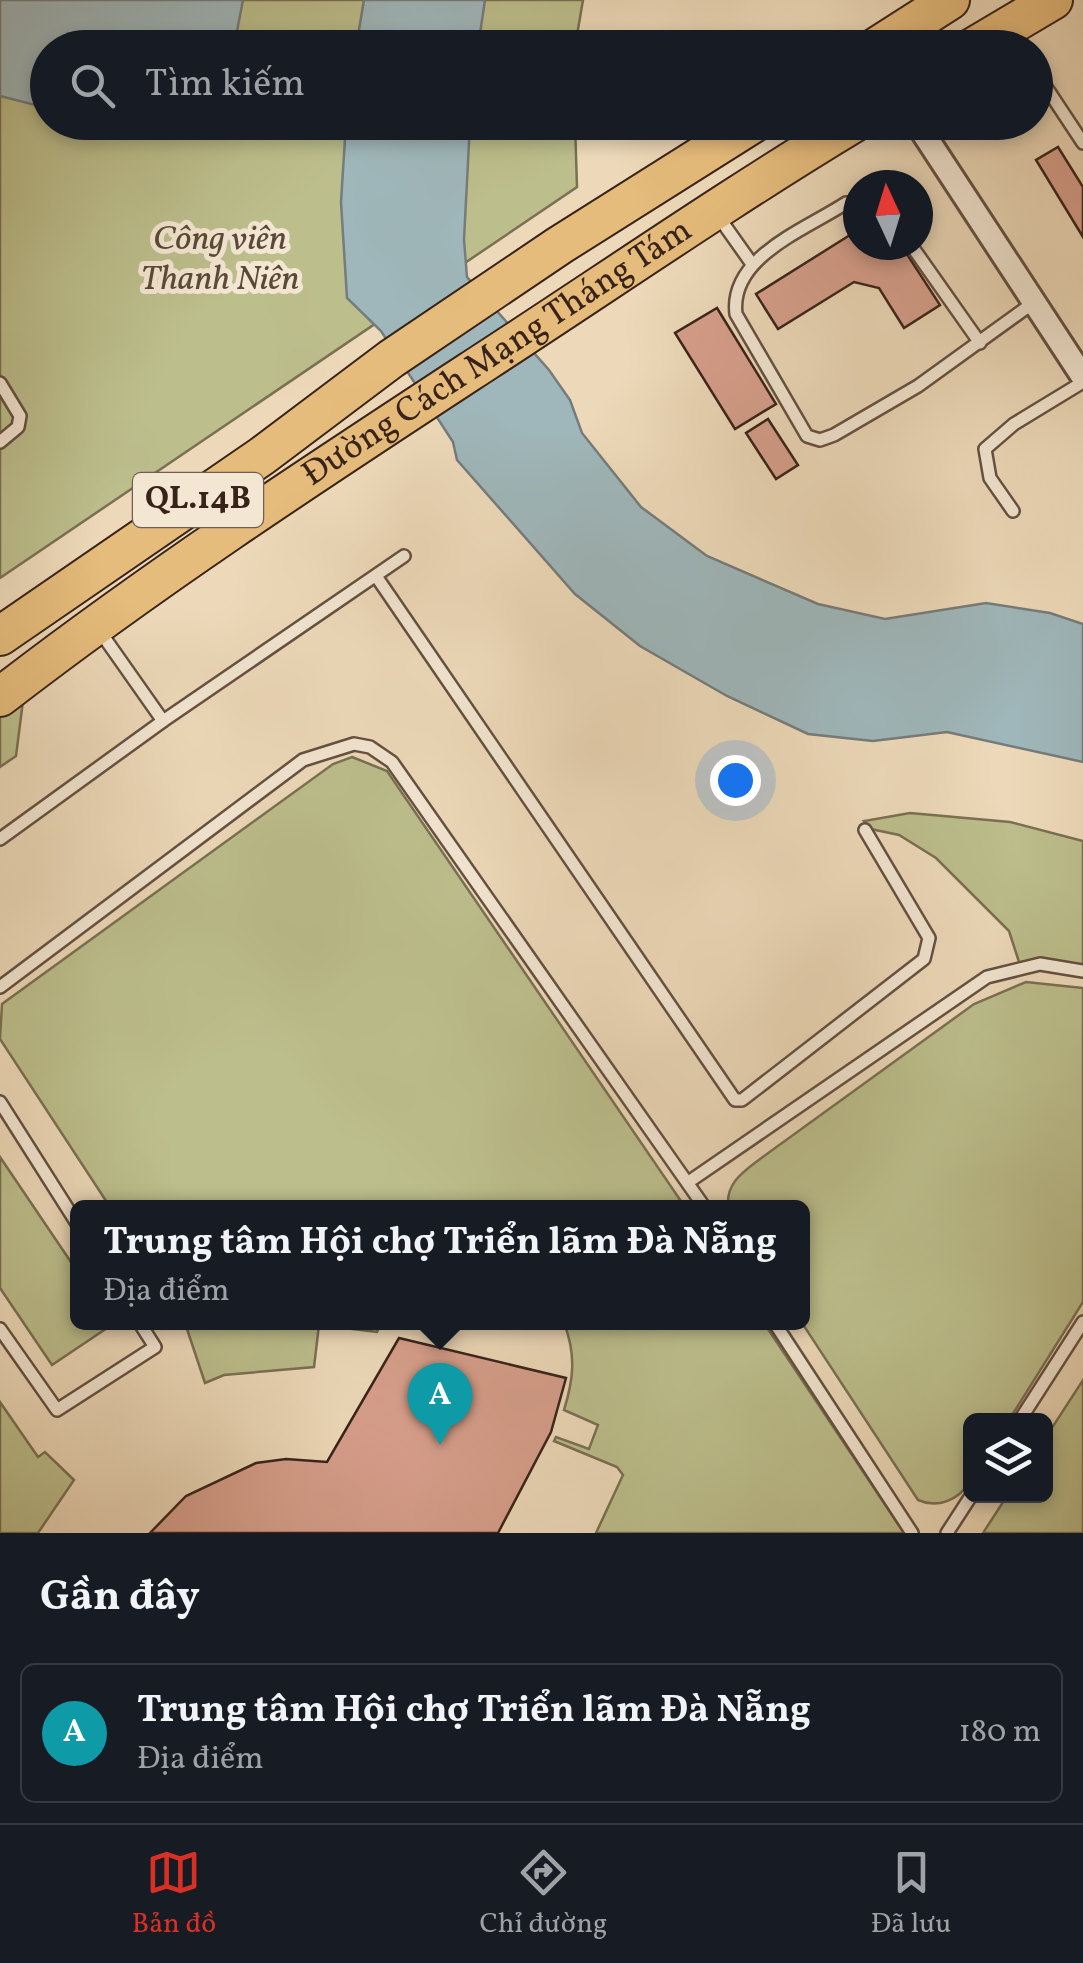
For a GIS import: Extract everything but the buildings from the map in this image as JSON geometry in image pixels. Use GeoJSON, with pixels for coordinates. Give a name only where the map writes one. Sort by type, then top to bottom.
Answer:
{"type":"FeatureCollection","features":[{"type":"Feature","properties":{"kind":"highway"},"geometry":{"type":"LineString","coordinates":[[902,30],[950,0]]}},
{"type":"Feature","properties":{"kind":"highway"},"geometry":{"type":"LineString","coordinates":[[1013,30],[1054,0]]}},
{"type":"Feature","properties":{"kind":"highway","name":"Đường Cách Mạng Tháng Tám"},"geometry":{"type":"LineString","coordinates":[[0,636],[262,456],[391,359],[727,140]]}},
{"type":"Feature","properties":{"kind":"highway","name":"Đường Cách Mạng Tháng Tám"},"geometry":{"type":"LineString","coordinates":[[0,698],[95,624],[420,404],[713,208],[825,140]]}},
{"type":"Feature","properties":{"kind":"street"},"geometry":{"type":"LineString","coordinates":[[928,140],[1083,379]]}},
{"type":"Feature","properties":{"kind":"lane"},"geometry":{"type":"LineString","coordinates":[[1053,98],[1083,143]]}},
{"type":"Feature","properties":{"kind":"lane"},"geometry":{"type":"LineString","coordinates":[[843,205],[752,264],[733,294],[736,314],[807,436],[820,440],[834,435],[980,344],[1034,303]]}},
{"type":"Feature","properties":{"kind":"lane"},"geometry":{"type":"LineString","coordinates":[[713,208],[752,264]]}},
{"type":"Feature","properties":{"kind":"lane"},"geometry":{"type":"LineString","coordinates":[[921,260],[980,344]]}},
{"type":"Feature","properties":{"kind":"lane"},"geometry":{"type":"LineString","coordinates":[[1013,510],[990,478],[985,448],[1083,379]]}},
{"type":"Feature","properties":{"kind":"lane"},"geometry":{"type":"LineString","coordinates":[[0,384],[20,416],[18,427],[0,442]]}},
{"type":"Feature","properties":{"kind":"lane"},"geometry":{"type":"LineString","coordinates":[[0,839],[163,721],[404,556]]}},
{"type":"Feature","properties":{"kind":"lane"},"geometry":{"type":"LineString","coordinates":[[376,576],[735,1100],[742,1100],[924,959],[929,950],[930,938],[865,830]]}},
{"type":"Feature","properties":{"kind":"lane"},"geometry":{"type":"LineString","coordinates":[[95,624],[163,721]]}},
{"type":"Feature","properties":{"kind":"lane"},"geometry":{"type":"LineString","coordinates":[[0,987],[278,776],[332,747],[370,747],[392,762],[701,1200]]}},
{"type":"Feature","properties":{"kind":"lane"},"geometry":{"type":"LineString","coordinates":[[690,1181],[987,978],[1040,964],[1083,971]]}},
{"type":"Feature","properties":{"kind":"lane"},"geometry":{"type":"LineString","coordinates":[[0,1102],[70,1212]]}},
{"type":"Feature","properties":{"kind":"lane"},"geometry":{"type":"LineString","coordinates":[[1024,1413],[1083,1322]]}},
{"type":"Feature","properties":{"kind":"lane"},"geometry":{"type":"LineString","coordinates":[[0,1329],[57,1410],[155,1347],[144,1330]]}},
{"type":"Feature","properties":{"kind":"lane"},"geometry":{"type":"LineString","coordinates":[[779,1330],[912,1533]]}},
{"type":"Feature","properties":{"kind":"lane"},"geometry":{"type":"LineString","coordinates":[[948,1533],[967,1503]]}},
{"type":"Feature","properties":{"kind":"green space","name":"Công viên Thanh Niên"},"geometry":{"type":"Polygon","coordinates":[[[0,0],[583,0],[578,30],[30,30],[30,140],[576,140],[577,187],[0,578],[0,0]]]}},
{"type":"Feature","properties":{"kind":"green space"},"geometry":{"type":"Polygon","coordinates":[[[23,701],[16,756],[0,767],[0,717],[23,701]]]}},
{"type":"Feature","properties":{"kind":"green space"},"geometry":{"type":"Polygon","coordinates":[[[352,757],[387,771],[680,1200],[105,1200],[0,1039],[2,1004],[333,764],[352,757]]]}},
{"type":"Feature","properties":{"kind":"green space"},"geometry":{"type":"Polygon","coordinates":[[[910,813],[1010,822],[1083,841],[1083,971],[1020,965],[1009,931],[936,858],[899,835],[871,829],[864,821],[910,813]]]}},
{"type":"Feature","properties":{"kind":"green space"},"geometry":{"type":"Polygon","coordinates":[[[1026,982],[1083,988],[1083,1302],[1013,1413],[963,1413],[963,1490],[954,1498],[933,1504],[918,1500],[807,1330],[810,1330],[810,1200],[728,1200],[736,1179],[974,1004],[1026,982]]]}},
{"type":"Feature","properties":{"kind":"green space"},"geometry":{"type":"Polygon","coordinates":[[[0,1157],[70,1261],[70,1330],[104,1330],[52,1365],[0,1288],[0,1157]]]}},
{"type":"Feature","properties":{"kind":"green space"},"geometry":{"type":"Polygon","coordinates":[[[188,1330],[318,1330],[314,1367],[224,1375],[205,1383],[188,1330]]]}},
{"type":"Feature","properties":{"kind":"green space"},"geometry":{"type":"Polygon","coordinates":[[[566,1330],[769,1330],[904,1533],[596,1533],[623,1475],[617,1467],[554,1441],[556,1437],[589,1449],[598,1425],[564,1410],[572,1366],[566,1330]]]}},
{"type":"Feature","properties":{"kind":"green space"},"geometry":{"type":"Polygon","coordinates":[[[1083,1380],[1083,1533],[983,1533],[1002,1503],[1053,1503],[1053,1426],[1083,1380]]]}},
{"type":"Feature","properties":{"kind":"green space"},"geometry":{"type":"Polygon","coordinates":[[[0,1402],[38,1457],[45,1452],[74,1480],[38,1533],[0,1533],[0,1402]]]}},
{"type":"Feature","properties":{"kind":"water"},"geometry":{"type":"Polygon","coordinates":[[[0,0],[243,0],[237,30],[30,30],[30,104],[0,96],[0,0]]]}},
{"type":"Feature","properties":{"kind":"water"},"geometry":{"type":"Polygon","coordinates":[[[364,0],[485,0],[481,30],[359,30],[364,0]]]}},
{"type":"Feature","properties":{"kind":"water"},"geometry":{"type":"Polygon","coordinates":[[[345,140],[469,140],[464,240],[467,277],[549,370],[570,400],[582,433],[641,507],[707,556],[818,604],[885,619],[986,603],[1050,613],[1083,624],[1083,762],[947,732],[873,741],[808,734],[727,696],[640,646],[575,594],[457,460],[453,442],[381,331],[347,298],[341,202],[345,140]]]}},
{"type":"Feature","properties":{"kind":"place","name":"Trung tâm Hội chợ Triển lãm Đà Nẵng"},"geometry":{"type":"Point","coordinates":[440,1445]}}]}
